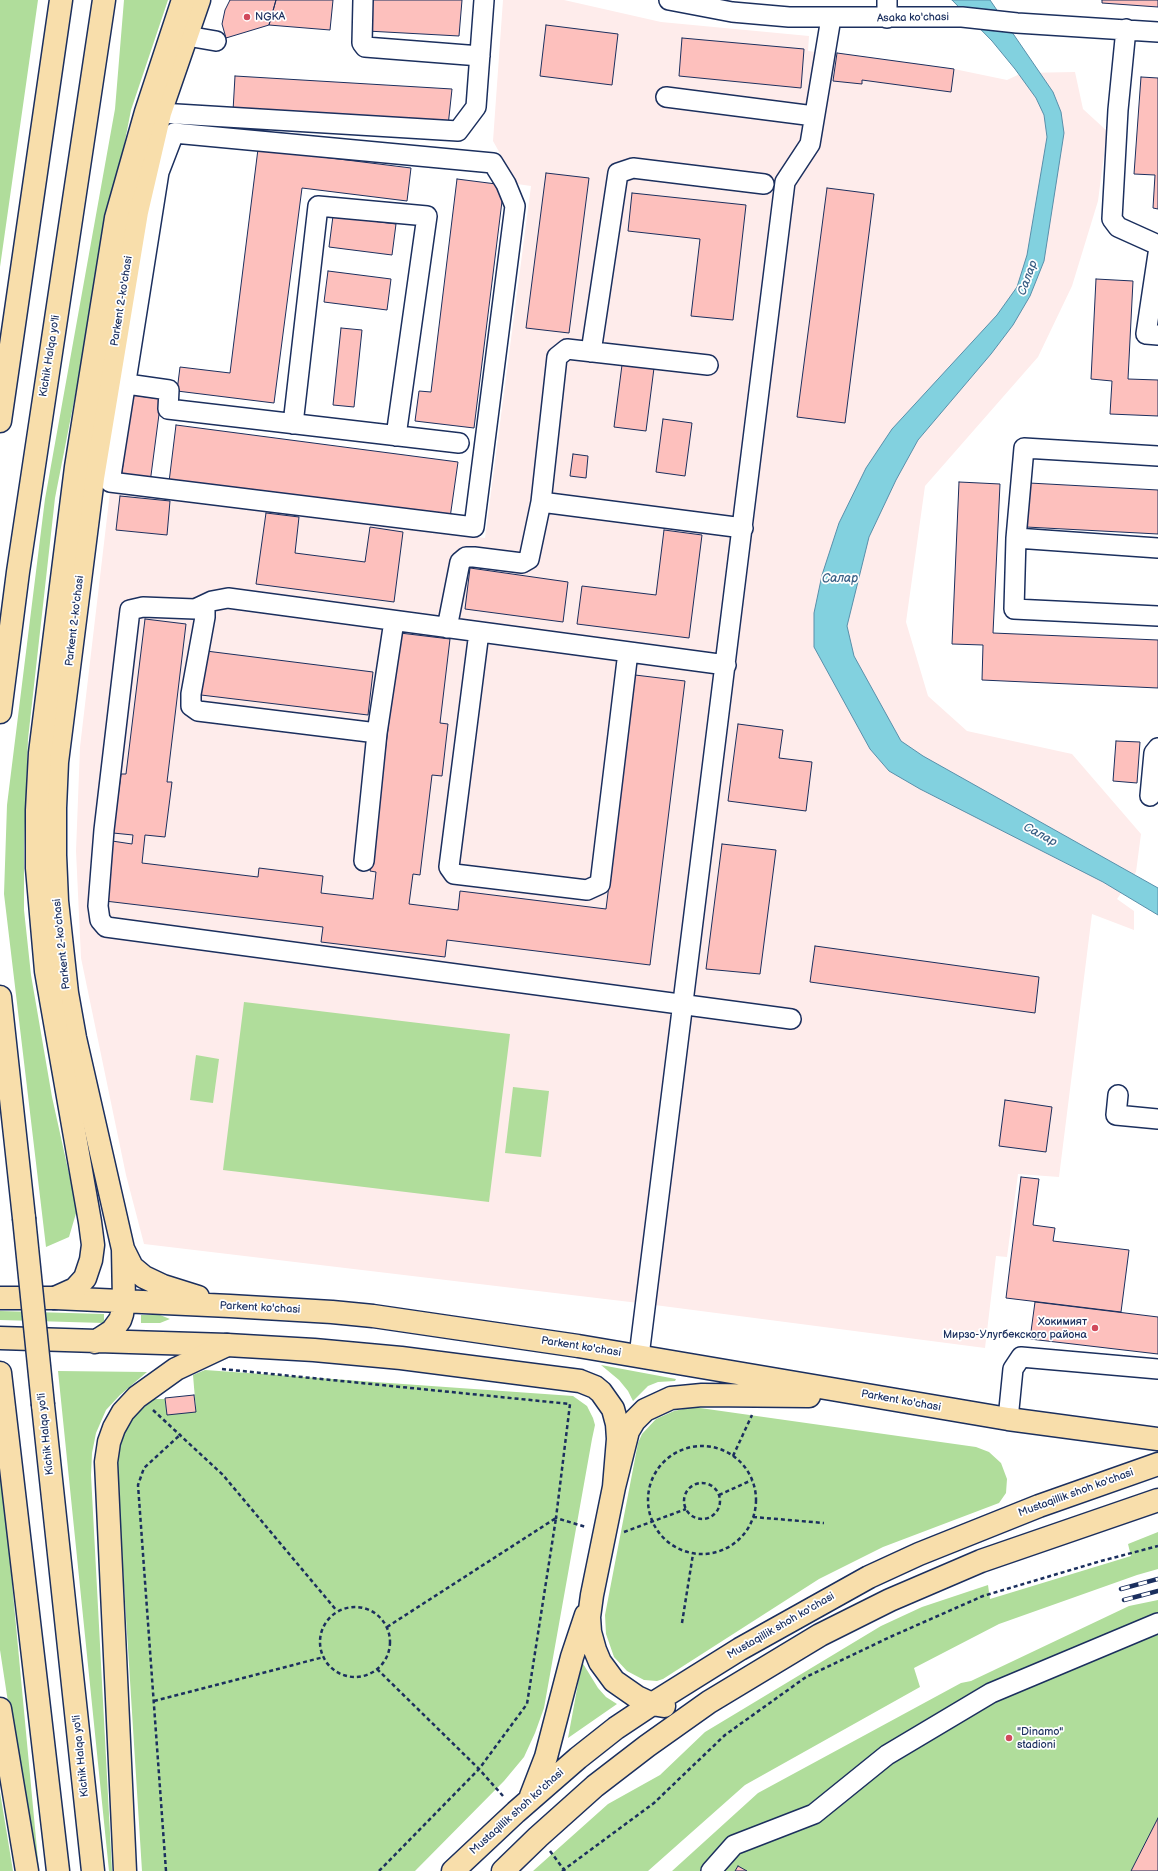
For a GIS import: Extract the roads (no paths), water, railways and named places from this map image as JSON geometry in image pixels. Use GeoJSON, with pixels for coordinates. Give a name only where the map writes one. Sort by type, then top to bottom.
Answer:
{"type":"FeatureCollection","features":[{"type":"Feature","properties":{"kind":"main road"},"geometry":{"type":"LineString","coordinates":[[0,421],[61,0]]}},
{"type":"Feature","properties":{"kind":"main road","name":"Kichik Halqa yo'li"},"geometry":{"type":"LineString","coordinates":[[0,712],[18,572],[104,0]]}},
{"type":"Feature","properties":{"kind":"main road"},"geometry":{"type":"LineString","coordinates":[[55,1298],[75,1289],[85,1278],[91,1260],[92,1245],[90,1222],[46,971],[37,868],[37,810],[40,753],[76,467],[99,381],[116,218],[146,112],[183,0]]}},
{"type":"Feature","properties":{"kind":"main road","name":"Parkent 2-ko'chasi"},"geometry":{"type":"LineString","coordinates":[[95,1342],[107,1335],[116,1326],[122,1314],[124,1301],[123,1249],[75,1038],[67,993],[57,901],[55,855],[57,762],[93,478],[99,381],[160,114],[199,0]]}},
{"type":"Feature","properties":{"kind":"main road"},"geometry":{"type":"LineString","coordinates":[[0,393],[9,353]]}},
{"type":"Feature","properties":{"kind":"main road","name":"Kichik Halqa yo'li"},"geometry":{"type":"LineString","coordinates":[[0,997],[93,1871]]}},
{"type":"Feature","properties":{"kind":"main road","name":"Parkent 2-ko'chasi"},"geometry":{"type":"LineString","coordinates":[[123,1249],[132,1267],[149,1280],[185,1294],[230,1306]]}},
{"type":"Feature","properties":{"kind":"main road","name":"Parkent ko'chasi"},"geometry":{"type":"LineString","coordinates":[[0,1298],[55,1298],[230,1306],[373,1316],[639,1356],[1008,1419],[1158,1439]]}},
{"type":"Feature","properties":{"kind":"main road"},"geometry":{"type":"LineString","coordinates":[[0,1338],[227,1345],[314,1350],[401,1358],[572,1380],[595,1387],[607,1397],[614,1409],[618,1435],[614,1487]]}},
{"type":"Feature","properties":{"kind":"main road"},"geometry":{"type":"LineString","coordinates":[[125,1871],[106,1462],[109,1442],[114,1428],[123,1412],[137,1397],[176,1369],[227,1345]]}},
{"type":"Feature","properties":{"kind":"main road"},"geometry":{"type":"LineString","coordinates":[[0,1373],[58,1871]]}},
{"type":"Feature","properties":{"kind":"main road"},"geometry":{"type":"LineString","coordinates":[[530,1799],[546,1757],[572,1656],[592,1595],[621,1454],[631,1426],[645,1410],[662,1401],[680,1397],[702,1395],[876,1397]]}},
{"type":"Feature","properties":{"kind":"main road","name":"Mustaqillik shoh ko'chasi"},"geometry":{"type":"LineString","coordinates":[[453,1871],[530,1799],[616,1728],[740,1649],[869,1577],[971,1532],[1158,1464]]}},
{"type":"Feature","properties":{"kind":"main road"},"geometry":{"type":"LineString","coordinates":[[503,1871],[538,1837],[596,1786],[646,1746],[709,1702],[820,1635],[890,1600],[982,1561],[1158,1500]]}},
{"type":"Feature","properties":{"kind":"main road"},"geometry":{"type":"LineString","coordinates":[[592,1595],[590,1627],[593,1644],[600,1662],[610,1677],[637,1697],[652,1704],[680,1707],[709,1702]]}},
{"type":"Feature","properties":{"kind":"main road"},"geometry":{"type":"LineString","coordinates":[[0,1709],[27,1871]]}},
{"type":"Feature","properties":{"kind":"street"},"geometry":{"type":"LineString","coordinates":[[363,0],[362,43],[365,47],[480,56]]}},
{"type":"Feature","properties":{"kind":"street"},"geometry":{"type":"LineString","coordinates":[[160,114],[458,131],[476,107],[484,0]]}},
{"type":"Feature","properties":{"kind":"street","name":"Asaka ko'chasi"},"geometry":{"type":"LineString","coordinates":[[669,0],[760,15],[831,18],[887,9],[1017,22],[1158,32]]}},
{"type":"Feature","properties":{"kind":"street"},"geometry":{"type":"LineString","coordinates":[[639,1356],[785,182],[810,144],[831,18]]}},
{"type":"Feature","properties":{"kind":"street"},"geometry":{"type":"LineString","coordinates":[[1126,30],[1118,110],[1112,219],[1118,227],[1158,245]]}},
{"type":"Feature","properties":{"kind":"street"},"geometry":{"type":"LineString","coordinates":[[187,36],[216,41]]}},
{"type":"Feature","properties":{"kind":"street"},"geometry":{"type":"LineString","coordinates":[[666,97],[814,116]]}},
{"type":"Feature","properties":{"kind":"street"},"geometry":{"type":"LineString","coordinates":[[174,133],[493,163],[506,184],[515,206],[474,527],[110,482],[159,172],[174,133]]}},
{"type":"Feature","properties":{"kind":"street"},"geometry":{"type":"LineString","coordinates":[[591,352],[618,173],[633,168],[764,184]]}},
{"type":"Feature","properties":{"kind":"street"},"geometry":{"type":"LineString","coordinates":[[293,424],[318,206],[427,216],[396,436]]}},
{"type":"Feature","properties":{"kind":"street"},"geometry":{"type":"LineString","coordinates":[[1158,254],[1146,334],[1158,335]]}},
{"type":"Feature","properties":{"kind":"street"},"geometry":{"type":"LineString","coordinates":[[448,628],[460,562],[466,558],[474,557],[522,563],[529,559],[541,502],[558,357],[567,349],[708,365]]}},
{"type":"Feature","properties":{"kind":"street"},"geometry":{"type":"LineString","coordinates":[[99,381],[169,390],[168,409],[459,443]]}},
{"type":"Feature","properties":{"kind":"street"},"geometry":{"type":"LineString","coordinates":[[1158,456],[1024,448],[1016,538],[1014,609],[1158,616]]}},
{"type":"Feature","properties":{"kind":"street"},"geometry":{"type":"LineString","coordinates":[[541,502],[742,528]]}},
{"type":"Feature","properties":{"kind":"street"},"geometry":{"type":"LineString","coordinates":[[1016,538],[1158,548]]}},
{"type":"Feature","properties":{"kind":"street"},"geometry":{"type":"LineString","coordinates":[[726,665],[228,598],[212,601],[195,609],[143,607],[130,610],[104,830],[98,906],[100,920],[106,927],[791,1019]]}},
{"type":"Feature","properties":{"kind":"street"},"geometry":{"type":"LineString","coordinates":[[205,605],[205,617],[190,706],[198,711],[377,733]]}},
{"type":"Feature","properties":{"kind":"street"},"geometry":{"type":"LineString","coordinates":[[364,861],[377,733],[394,621]]}},
{"type":"Feature","properties":{"kind":"street"},"geometry":{"type":"LineString","coordinates":[[479,632],[449,866],[454,874],[587,890],[600,884],[628,652]]}},
{"type":"Feature","properties":{"kind":"street"},"geometry":{"type":"LineString","coordinates":[[1150,796],[1154,753],[1158,748]]}},
{"type":"Feature","properties":{"kind":"street"},"geometry":{"type":"LineString","coordinates":[[1118,1095],[1116,1115],[1158,1118]]}},
{"type":"Feature","properties":{"kind":"street"},"geometry":{"type":"LineString","coordinates":[[1008,1419],[1012,1369],[1022,1357],[1158,1369]]}},
{"type":"Feature","properties":{"kind":"street"},"geometry":{"type":"LineString","coordinates":[[712,1871],[734,1845],[814,1814],[887,1756],[991,1693],[1158,1623]]}},
{"type":"Feature","properties":{"kind":"water","name":"Салар"},"geometry":{"type":"Polygon","coordinates":[[[952,0],[990,0],[1053,92],[1061,112],[1064,133],[1044,261],[1030,296],[1013,325],[991,354],[918,440],[896,480],[869,537],[847,626],[854,656],[901,741],[923,756],[1158,888],[1158,915],[1103,882],[920,789],[889,771],[870,749],[814,647],[814,613],[822,575],[839,523],[866,468],[892,429],[997,315],[1017,287],[1027,255],[1047,137],[1044,115],[1036,98],[1015,69],[992,41],[952,0]]]}},
{"type":"Feature","properties":{"kind":"railway"},"geometry":{"type":"LineString","coordinates":[[1121,1589],[1158,1579]]}},
{"type":"Feature","properties":{"kind":"railway"},"geometry":{"type":"LineString","coordinates":[[1124,1600],[1158,1591]]}},
{"type":"Feature","properties":{"kind":"place","name":"NGKA"},"geometry":{"type":"Point","coordinates":[247,17]}},
{"type":"Feature","properties":{"kind":"place","name":"Хокимият Мирзо-Улугбекского района"},"geometry":{"type":"Point","coordinates":[1095,1328]}},
{"type":"Feature","properties":{"kind":"place","name":"\"Dinamo\" stadioni"},"geometry":{"type":"Point","coordinates":[1009,1738]}}]}
